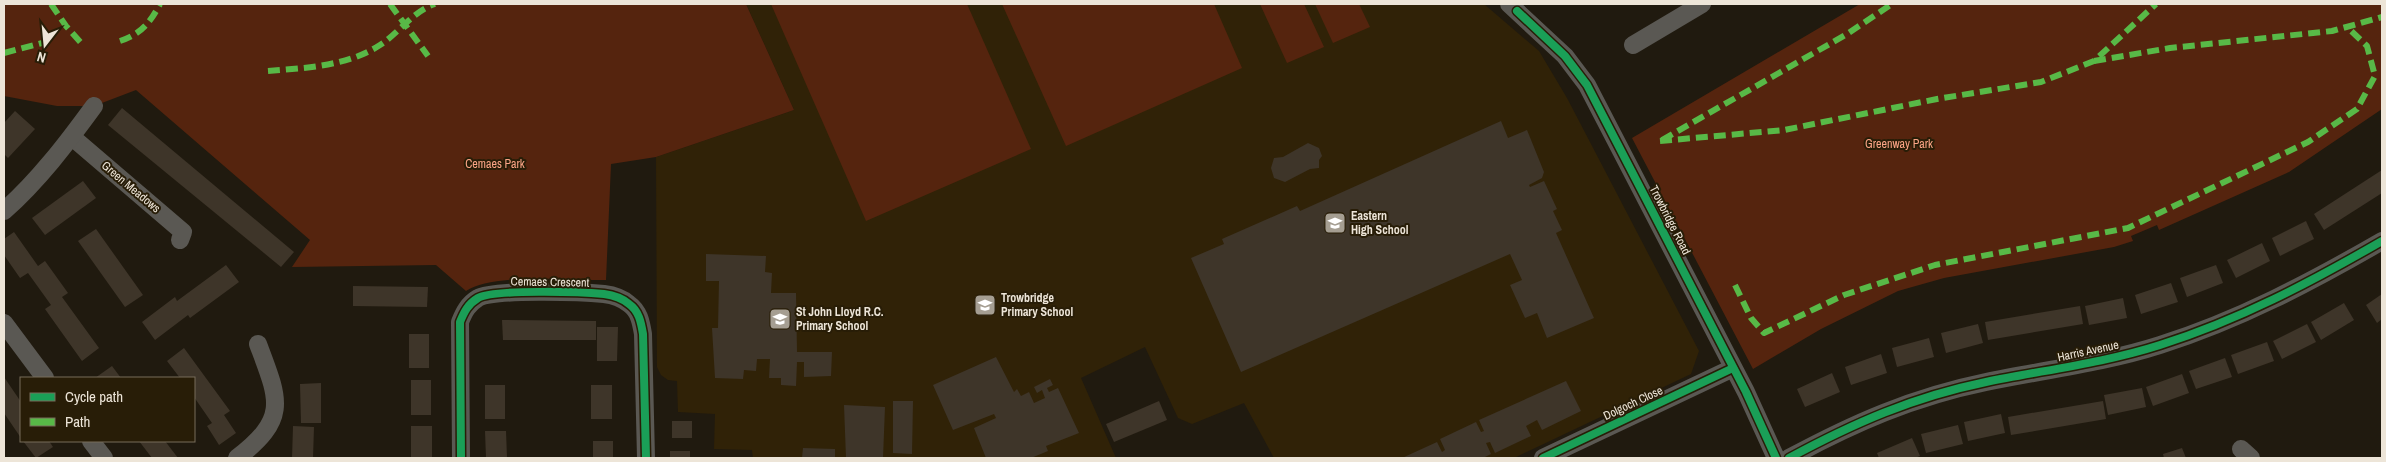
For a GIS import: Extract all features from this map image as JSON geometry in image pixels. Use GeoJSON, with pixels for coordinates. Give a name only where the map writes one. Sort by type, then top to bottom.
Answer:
{"type":"FeatureCollection","features":[{"type":"Feature","properties":{"kind":"street","name":"Trowbridge Road"},"geometry":{"type":"LineString","coordinates":[[1509,4],[1565,56],[1586,85],[1733,368],[1776,458]]}},
{"type":"Feature","properties":{"kind":"street"},"geometry":{"type":"LineString","coordinates":[[1633,45],[1702,4]]}},
{"type":"Feature","properties":{"kind":"street"},"geometry":{"type":"LineString","coordinates":[[4,211],[72,137],[94,106]]}},
{"type":"Feature","properties":{"kind":"street","name":"Green Meadows"},"geometry":{"type":"LineString","coordinates":[[72,137],[183,232],[180,240]]}},
{"type":"Feature","properties":{"kind":"street","name":"Harris Avenue"},"geometry":{"type":"LineString","coordinates":[[1789,458],[1840,431],[1900,406],[1985,382],[2119,356],[2159,345],[2215,325],[2281,297],[2382,241]]}},
{"type":"Feature","properties":{"kind":"street","name":"Cemaes Crescent"},"geometry":{"type":"LineString","coordinates":[[461,458],[460,322],[465,310],[471,303],[479,297],[499,292],[605,294],[617,297],[635,310],[641,322],[643,334],[646,458]]}},
{"type":"Feature","properties":{"kind":"street"},"geometry":{"type":"LineString","coordinates":[[4,323],[44,377]]}},
{"type":"Feature","properties":{"kind":"street"},"geometry":{"type":"LineString","coordinates":[[237,458],[266,432],[276,408],[272,382],[258,344]]}},
{"type":"Feature","properties":{"kind":"street","name":"Dolgoch Close"},"geometry":{"type":"LineString","coordinates":[[1543,458],[1733,368]]}},
{"type":"Feature","properties":{"kind":"street"},"geometry":{"type":"LineString","coordinates":[[93,442],[104,458]]}},
{"type":"Feature","properties":{"kind":"shaded area","name":"Eastern High School"},"geometry":{"type":"Polygon","coordinates":[[[746,4],[1484,4],[1539,51],[1567,98],[1699,351],[1691,374],[1514,458],[1274,458],[1244,403],[1192,424],[1178,418],[1145,347],[1081,378],[1116,458],[753,458],[752,450],[714,449],[715,414],[678,412],[677,381],[668,380],[661,375],[657,367],[656,157],[794,110],[746,4]]]}},
{"type":"Feature","properties":{"kind":"green space","name":"Cemaes Park"},"geometry":{"type":"Polygon","coordinates":[[[4,4],[746,4],[794,110],[656,157],[611,164],[606,280],[513,280],[478,285],[466,291],[436,265],[292,267],[310,240],[136,90],[94,106],[57,106],[4,96],[4,4]]]}},
{"type":"Feature","properties":{"kind":"green space"},"geometry":{"type":"Polygon","coordinates":[[[771,4],[967,4],[1031,149],[866,221],[771,4]]]}},
{"type":"Feature","properties":{"kind":"green space"},"geometry":{"type":"Polygon","coordinates":[[[1002,4],[1214,4],[1242,68],[1066,146],[1002,4]]]}},
{"type":"Feature","properties":{"kind":"green space"},"geometry":{"type":"Polygon","coordinates":[[[1260,4],[1304,4],[1324,47],[1287,63],[1260,4]]]}},
{"type":"Feature","properties":{"kind":"green space"},"geometry":{"type":"Polygon","coordinates":[[[1315,4],[1359,4],[1370,27],[1333,43],[1315,4]]]}},
{"type":"Feature","properties":{"kind":"green space","name":"Greenway Park"},"geometry":{"type":"Polygon","coordinates":[[[1860,4],[2382,4],[2382,109],[2289,172],[2159,230],[2157,225],[2131,236],[2133,241],[2114,247],[1944,278],[1898,291],[1821,329],[1753,369],[1632,138],[1860,4]]]}},
{"type":"Feature","properties":{"kind":"building"},"geometry":{"type":"Polygon","coordinates":[[[122,108],[294,252],[281,267],[108,125],[122,108]]]}},
{"type":"Feature","properties":{"kind":"building"},"geometry":{"type":"Polygon","coordinates":[[[15,111],[35,129],[8,158],[4,154],[4,123],[15,111]]]}},
{"type":"Feature","properties":{"kind":"building"},"geometry":{"type":"Polygon","coordinates":[[[1501,121],[1508,138],[1527,130],[1544,172],[1542,178],[1529,185],[1530,187],[1544,181],[1557,209],[1553,211],[1562,230],[1556,233],[1594,318],[1547,338],[1537,313],[1525,318],[1510,285],[1522,280],[1510,254],[1241,372],[1191,258],[1224,244],[1222,239],[1297,206],[1300,211],[1501,121]]]}},
{"type":"Feature","properties":{"kind":"building"},"geometry":{"type":"Polygon","coordinates":[[[1308,143],[1319,148],[1322,156],[1319,160],[1319,168],[1310,169],[1285,182],[1274,178],[1271,168],[1274,158],[1283,157],[1308,143]]]}},
{"type":"Feature","properties":{"kind":"building"},"geometry":{"type":"Polygon","coordinates":[[[2382,170],[2382,193],[2324,230],[2314,214],[2382,170]]]}},
{"type":"Feature","properties":{"kind":"building"},"geometry":{"type":"Polygon","coordinates":[[[83,181],[96,198],[45,235],[32,218],[83,181]]]}},
{"type":"Feature","properties":{"kind":"building"},"geometry":{"type":"Polygon","coordinates":[[[2306,221],[2314,239],[2280,256],[2272,238],[2306,221]]]}},
{"type":"Feature","properties":{"kind":"building"},"geometry":{"type":"Polygon","coordinates":[[[96,229],[143,295],[125,307],[78,241],[96,229]]]}},
{"type":"Feature","properties":{"kind":"building"},"geometry":{"type":"Polygon","coordinates":[[[14,232],[38,266],[45,261],[68,293],[62,297],[99,348],[82,361],[45,309],[51,305],[28,273],[20,278],[4,255],[4,239],[14,232]]]}},
{"type":"Feature","properties":{"kind":"building"},"geometry":{"type":"Polygon","coordinates":[[[2262,243],[2270,261],[2236,278],[2227,260],[2262,243]]]}},
{"type":"Feature","properties":{"kind":"building"},"geometry":{"type":"Polygon","coordinates":[[[706,254],[766,256],[765,272],[772,273],[771,293],[796,293],[797,352],[832,352],[831,376],[804,377],[804,362],[797,362],[796,386],[781,385],[781,378],[769,378],[770,359],[757,359],[756,371],[744,370],[743,379],[715,378],[712,328],[718,328],[719,281],[706,281],[706,254]]]}},
{"type":"Feature","properties":{"kind":"building"},"geometry":{"type":"Polygon","coordinates":[[[226,265],[239,282],[190,318],[188,315],[155,340],[142,322],[175,297],[177,301],[226,265]]]}},
{"type":"Feature","properties":{"kind":"building"},"geometry":{"type":"Polygon","coordinates":[[[2216,265],[2223,283],[2187,297],[2180,278],[2216,265]]]}},
{"type":"Feature","properties":{"kind":"building"},"geometry":{"type":"Polygon","coordinates":[[[2171,283],[2178,302],[2141,314],[2135,295],[2171,283]]]}},
{"type":"Feature","properties":{"kind":"building"},"geometry":{"type":"Polygon","coordinates":[[[353,286],[428,287],[427,307],[353,306],[353,286]]]}},
{"type":"Feature","properties":{"kind":"building"},"geometry":{"type":"Polygon","coordinates":[[[2382,294],[2382,319],[2377,323],[2366,305],[2382,294]]]}},
{"type":"Feature","properties":{"kind":"building"},"geometry":{"type":"Polygon","coordinates":[[[2123,298],[2127,318],[2089,325],[2085,306],[2123,298]]]}},
{"type":"Feature","properties":{"kind":"building"},"geometry":{"type":"Polygon","coordinates":[[[2344,303],[2354,320],[2321,340],[2311,322],[2344,303]]]}},
{"type":"Feature","properties":{"kind":"building"},"geometry":{"type":"Polygon","coordinates":[[[2080,306],[2083,324],[1988,340],[1985,322],[2080,306]]]}},
{"type":"Feature","properties":{"kind":"building"},"geometry":{"type":"Polygon","coordinates":[[[502,320],[596,321],[596,340],[503,340],[502,320]]]}},
{"type":"Feature","properties":{"kind":"building"},"geometry":{"type":"Polygon","coordinates":[[[1978,324],[1983,343],[1946,353],[1941,333],[1978,324]]]}},
{"type":"Feature","properties":{"kind":"building"},"geometry":{"type":"Polygon","coordinates":[[[2307,324],[2316,342],[2282,359],[2273,341],[2307,324]]]}},
{"type":"Feature","properties":{"kind":"building"},"geometry":{"type":"Polygon","coordinates":[[[597,327],[618,327],[617,361],[597,361],[597,327]]]}},
{"type":"Feature","properties":{"kind":"building"},"geometry":{"type":"Polygon","coordinates":[[[409,334],[429,334],[429,368],[409,368],[409,334]]]}},
{"type":"Feature","properties":{"kind":"building"},"geometry":{"type":"Polygon","coordinates":[[[1929,338],[1934,357],[1897,367],[1892,348],[1929,338]]]}},
{"type":"Feature","properties":{"kind":"building"},"geometry":{"type":"Polygon","coordinates":[[[2267,342],[2274,361],[2238,374],[2231,355],[2267,342]]]}},
{"type":"Feature","properties":{"kind":"building"},"geometry":{"type":"Polygon","coordinates":[[[184,348],[230,411],[224,415],[236,433],[219,445],[207,426],[212,423],[195,398],[195,377],[179,377],[167,361],[184,348]]]}},
{"type":"Feature","properties":{"kind":"building"},"geometry":{"type":"Polygon","coordinates":[[[1881,354],[1887,373],[1851,385],[1845,367],[1881,354]]]}},
{"type":"Feature","properties":{"kind":"building"},"geometry":{"type":"Polygon","coordinates":[[[996,357],[1014,392],[1017,389],[1021,396],[1029,392],[1034,403],[1045,398],[1042,390],[1037,393],[1034,387],[1050,379],[1053,385],[1047,388],[1049,392],[1058,388],[1079,433],[1046,446],[1048,451],[1031,458],[986,458],[974,428],[996,418],[994,414],[953,430],[933,385],[996,357]]]}},
{"type":"Feature","properties":{"kind":"building"},"geometry":{"type":"Polygon","coordinates":[[[2225,358],[2232,377],[2196,389],[2189,371],[2225,358]]]}},
{"type":"Feature","properties":{"kind":"building"},"geometry":{"type":"Polygon","coordinates":[[[112,366],[120,377],[96,377],[112,366]]]}},
{"type":"Feature","properties":{"kind":"building"},"geometry":{"type":"Polygon","coordinates":[[[1832,373],[1840,392],[1805,407],[1797,389],[1832,373]]]}},
{"type":"Feature","properties":{"kind":"building"},"geometry":{"type":"Polygon","coordinates":[[[2182,374],[2189,393],[2153,406],[2146,387],[2182,374]]]}},
{"type":"Feature","properties":{"kind":"building"},"geometry":{"type":"Polygon","coordinates":[[[4,377],[20,401],[20,437],[4,413],[4,377]]]}},
{"type":"Feature","properties":{"kind":"building"},"geometry":{"type":"Polygon","coordinates":[[[411,380],[431,380],[431,415],[411,415],[411,380]]]}},
{"type":"Feature","properties":{"kind":"building"},"geometry":{"type":"Polygon","coordinates":[[[1566,381],[1581,411],[1542,430],[1537,420],[1526,426],[1531,436],[1495,453],[1490,442],[1486,443],[1491,454],[1483,458],[1402,458],[1437,442],[1442,452],[1445,450],[1440,439],[1476,422],[1481,432],[1484,431],[1479,420],[1566,381]]]}},
{"type":"Feature","properties":{"kind":"building"},"geometry":{"type":"Polygon","coordinates":[[[321,383],[321,423],[301,423],[300,384],[321,383]]]}},
{"type":"Feature","properties":{"kind":"building"},"geometry":{"type":"Polygon","coordinates":[[[485,385],[505,385],[505,419],[485,419],[485,385]]]}},
{"type":"Feature","properties":{"kind":"building"},"geometry":{"type":"Polygon","coordinates":[[[591,385],[612,385],[612,419],[591,419],[591,385]]]}},
{"type":"Feature","properties":{"kind":"building"},"geometry":{"type":"Polygon","coordinates":[[[2142,388],[2146,407],[2108,415],[2104,395],[2142,388]]]}},
{"type":"Feature","properties":{"kind":"building"},"geometry":{"type":"Polygon","coordinates":[[[893,401],[913,401],[912,454],[893,453],[893,401]]]}},
{"type":"Feature","properties":{"kind":"building"},"geometry":{"type":"Polygon","coordinates":[[[1159,401],[1167,420],[1114,442],[1106,424],[1159,401]]]}},
{"type":"Feature","properties":{"kind":"building"},"geometry":{"type":"Polygon","coordinates":[[[2103,401],[2106,419],[2011,435],[2008,417],[2103,401]]]}},
{"type":"Feature","properties":{"kind":"building"},"geometry":{"type":"Polygon","coordinates":[[[844,405],[885,407],[883,458],[846,458],[844,405]]]}},
{"type":"Feature","properties":{"kind":"building"},"geometry":{"type":"Polygon","coordinates":[[[2001,414],[2005,433],[1968,441],[1964,422],[2001,414]]]}},
{"type":"Feature","properties":{"kind":"building"},"geometry":{"type":"Polygon","coordinates":[[[672,421],[692,421],[692,438],[672,438],[672,421]]]}},
{"type":"Feature","properties":{"kind":"building"},"geometry":{"type":"Polygon","coordinates":[[[1958,425],[1963,444],[1926,453],[1921,434],[1958,425]]]}},
{"type":"Feature","properties":{"kind":"building"},"geometry":{"type":"Polygon","coordinates":[[[293,426],[314,427],[313,458],[292,458],[293,426]]]}},
{"type":"Feature","properties":{"kind":"building"},"geometry":{"type":"Polygon","coordinates":[[[411,426],[432,426],[432,458],[411,458],[411,426]]]}},
{"type":"Feature","properties":{"kind":"building"},"geometry":{"type":"Polygon","coordinates":[[[485,431],[506,431],[507,458],[486,458],[485,431]]]}},
{"type":"Feature","properties":{"kind":"building"},"geometry":{"type":"Polygon","coordinates":[[[1912,438],[1920,456],[1915,458],[1879,458],[1877,453],[1912,438]]]}},
{"type":"Feature","properties":{"kind":"building"},"geometry":{"type":"Polygon","coordinates":[[[593,441],[613,441],[613,458],[593,458],[593,441]]]}},
{"type":"Feature","properties":{"kind":"building"},"geometry":{"type":"Polygon","coordinates":[[[24,442],[50,442],[53,447],[36,458],[24,442]]]}},
{"type":"Feature","properties":{"kind":"building"},"geometry":{"type":"Polygon","coordinates":[[[140,442],[166,442],[178,458],[152,458],[140,442]]]}},
{"type":"Feature","properties":{"kind":"building"},"geometry":{"type":"Polygon","coordinates":[[[803,448],[835,449],[835,458],[802,458],[803,448]]]}},
{"type":"Feature","properties":{"kind":"building"},"geometry":{"type":"Polygon","coordinates":[[[2182,448],[2186,458],[2164,458],[2163,454],[2182,448]]]}},
{"type":"Feature","properties":{"kind":"building"},"geometry":{"type":"Polygon","coordinates":[[[670,451],[690,451],[690,458],[670,458],[670,451]]]}},
{"type":"Feature","properties":{"kind":"marked path"},"geometry":{"type":"LineString","coordinates":[[51,4],[66,26],[83,45]]}},
{"type":"Feature","properties":{"kind":"marked path"},"geometry":{"type":"LineString","coordinates":[[120,41],[134,35],[144,27],[160,4]]}},
{"type":"Feature","properties":{"kind":"marked path"},"geometry":{"type":"LineString","coordinates":[[390,4],[428,56]]}},
{"type":"Feature","properties":{"kind":"marked path"},"geometry":{"type":"LineString","coordinates":[[268,71],[326,65],[354,58],[380,45],[413,17],[435,4]]}},
{"type":"Feature","properties":{"kind":"marked path"},"geometry":{"type":"LineString","coordinates":[[1662,140],[1847,34],[1892,4]]}},
{"type":"Feature","properties":{"kind":"marked path"},"geometry":{"type":"LineString","coordinates":[[1660,141],[1784,130],[1937,99],[2041,82],[2094,61],[2156,4]]}},
{"type":"Feature","properties":{"kind":"marked path"},"geometry":{"type":"LineString","coordinates":[[2094,61],[2170,48],[2332,31],[2382,17]]}},
{"type":"Feature","properties":{"kind":"marked path"},"geometry":{"type":"LineString","coordinates":[[1735,285],[1751,318],[1764,333],[1844,295],[1935,265],[2128,228],[2308,142],[2357,109],[2375,76],[2367,46],[2347,27]]}},
{"type":"Feature","properties":{"kind":"marked path"},"geometry":{"type":"LineString","coordinates":[[4,53],[46,42]]}},
{"type":"Feature","properties":{"kind":"cycle path"},"geometry":{"type":"LineString","coordinates":[[1517,11],[1565,56],[1587,85],[1746,392],[1776,458]]}},
{"type":"Feature","properties":{"kind":"cycle path"},"geometry":{"type":"LineString","coordinates":[[1789,458],[1837,433],[1884,412],[1934,395],[1986,382],[2117,357],[2189,335],[2274,299],[2382,241]]}},
{"type":"Feature","properties":{"kind":"cycle path"},"geometry":{"type":"LineString","coordinates":[[461,458],[460,322],[463,315],[475,300],[487,295],[539,292],[607,294],[623,300],[637,313],[643,334],[646,458]]}},
{"type":"Feature","properties":{"kind":"cycle path"},"geometry":{"type":"LineString","coordinates":[[1543,458],[1733,368]]}},
{"type":"Feature","properties":{"kind":"place","name":"Eastern High School"},"geometry":{"type":"Point","coordinates":[1335,223]}},
{"type":"Feature","properties":{"kind":"place","name":"Trowbridge Primary School"},"geometry":{"type":"Point","coordinates":[985,305]}},
{"type":"Feature","properties":{"kind":"place","name":"St John Lloyd R.C. Primary School"},"geometry":{"type":"Point","coordinates":[780,319]}}]}
